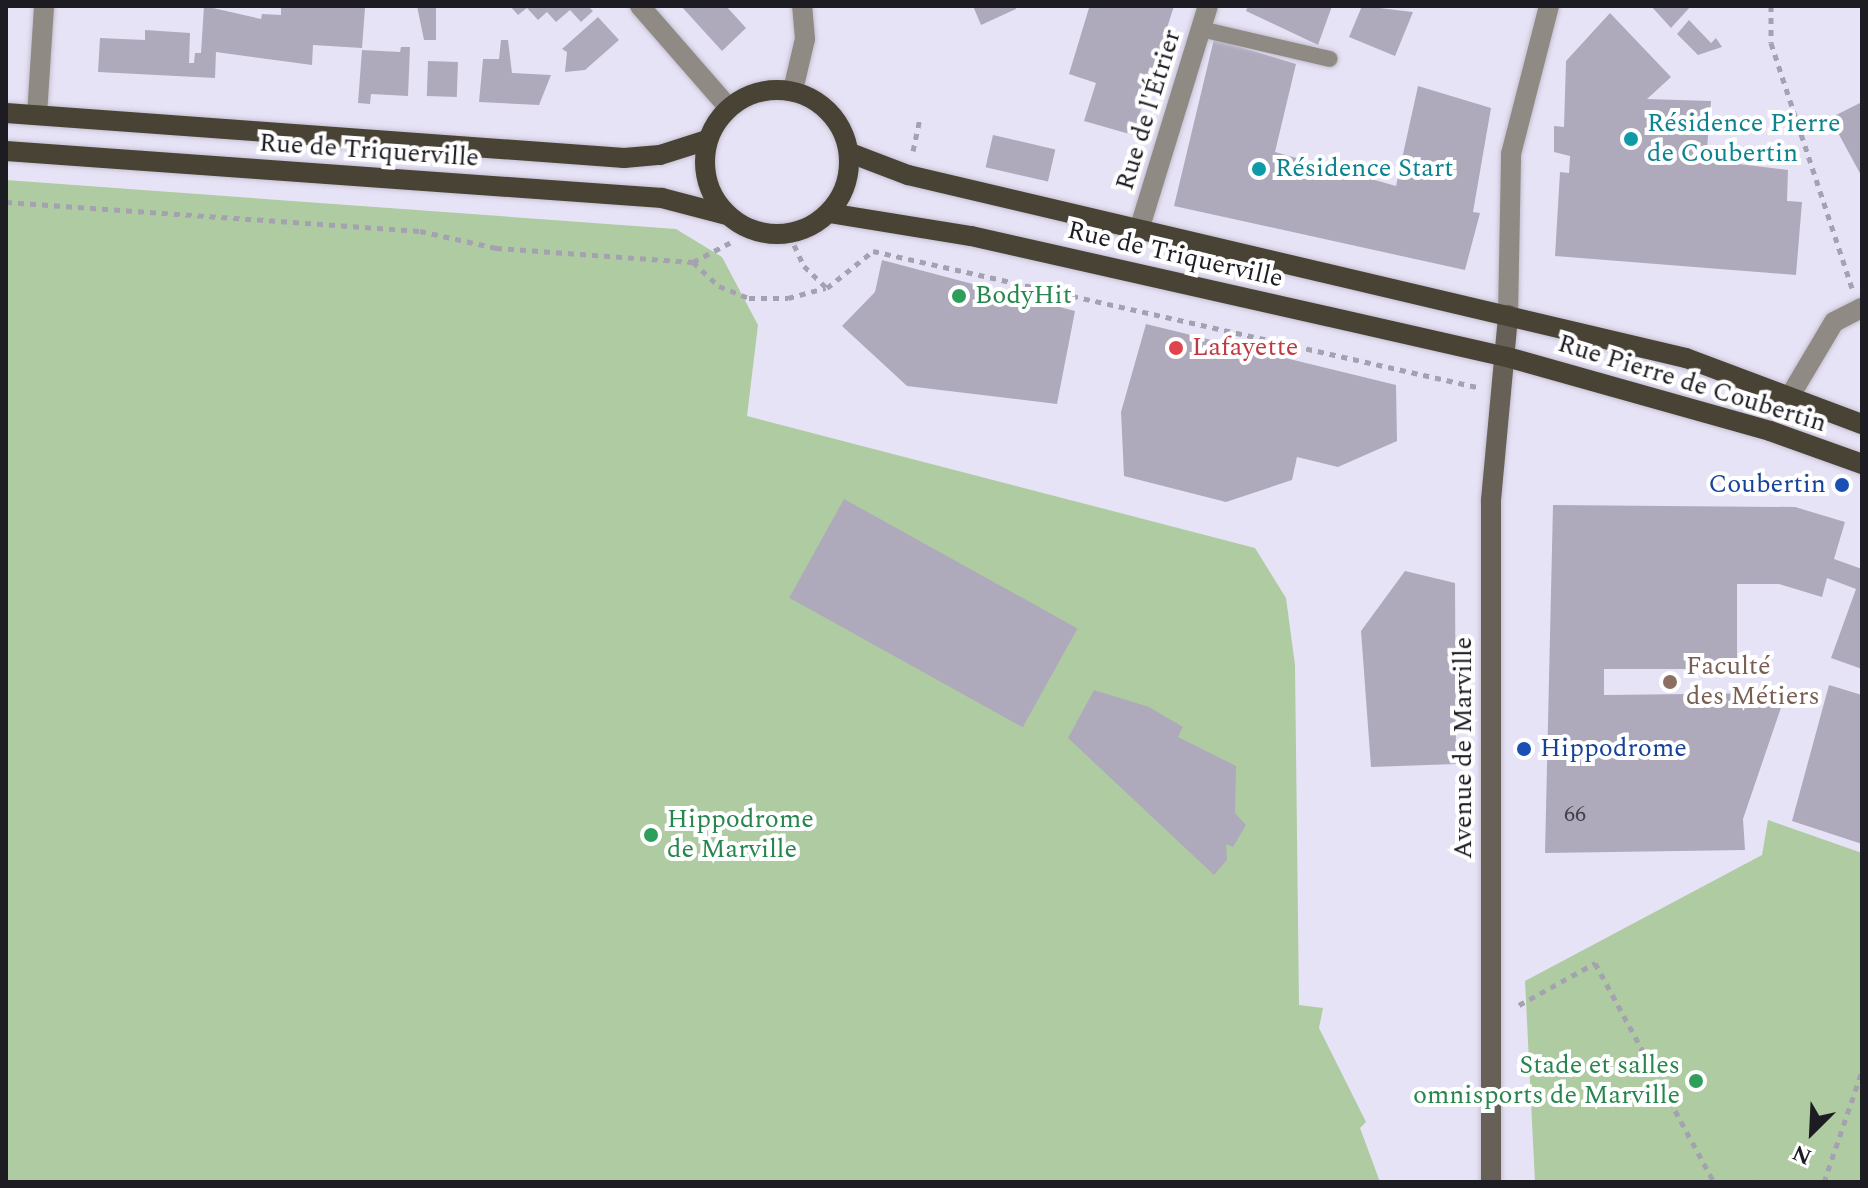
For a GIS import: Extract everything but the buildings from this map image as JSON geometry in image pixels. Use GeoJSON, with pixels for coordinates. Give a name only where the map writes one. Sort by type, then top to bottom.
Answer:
{"type":"FeatureCollection","features":[{"type":"Feature","properties":{"kind":"main road"},"geometry":{"type":"LineString","coordinates":[[768,89],[793,90],[830,111],[850,153],[849,175],[829,213],[789,234],[746,227],[727,215],[707,180],[707,140],[728,107],[768,89]]}},
{"type":"Feature","properties":{"kind":"main road","name":"Rue de Triquerville"},"geometry":{"type":"LineString","coordinates":[[6,113],[624,158],[660,155],[707,140]]}},
{"type":"Feature","properties":{"kind":"main road","name":"Rue de Triquerville"},"geometry":{"type":"LineString","coordinates":[[6,151],[662,198],[727,215]]}},
{"type":"Feature","properties":{"kind":"main road","name":"Rue de Triquerville"},"geometry":{"type":"LineString","coordinates":[[850,153],[908,175],[1508,315]]}},
{"type":"Feature","properties":{"kind":"main road","name":"Rue de Triquerville"},"geometry":{"type":"LineString","coordinates":[[829,213],[985,239],[1507,357]]}},
{"type":"Feature","properties":{"kind":"main road","name":"Rue Pierre de Coubertin"},"geometry":{"type":"LineString","coordinates":[[1508,315],[1686,358],[1862,424]]}},
{"type":"Feature","properties":{"kind":"main road","name":"Rue Pierre de Coubertin"},"geometry":{"type":"LineString","coordinates":[[1507,357],[1770,431],[1862,464]]}},
{"type":"Feature","properties":{"kind":"street"},"geometry":{"type":"LineString","coordinates":[[37,115],[44,6]]}},
{"type":"Feature","properties":{"kind":"street"},"geometry":{"type":"LineString","coordinates":[[640,6],[728,107]]}},
{"type":"Feature","properties":{"kind":"street"},"geometry":{"type":"LineString","coordinates":[[793,90],[805,39],[802,6]]}},
{"type":"Feature","properties":{"kind":"street","name":"Rue de l'Étrier"},"geometry":{"type":"LineString","coordinates":[[1139,230],[1208,6]]}},
{"type":"Feature","properties":{"kind":"street"},"geometry":{"type":"LineString","coordinates":[[1508,315],[1511,154],[1549,6]]}},
{"type":"Feature","properties":{"kind":"street"},"geometry":{"type":"LineString","coordinates":[[1790,396],[1834,322],[1862,308]]}},
{"type":"Feature","properties":{"kind":"street","name":"Avenue de Marville"},"geometry":{"type":"LineString","coordinates":[[1491,1182],[1491,500],[1505,393],[1508,315]]}},
{"type":"Feature","properties":{"kind":"lane"},"geometry":{"type":"LineString","coordinates":[[1201,29],[1330,59]]}},
{"type":"Feature","properties":{"kind":"path"},"geometry":{"type":"LineString","coordinates":[[1771,6],[1771,43],[1851,274]]}},
{"type":"Feature","properties":{"kind":"path"},"geometry":{"type":"LineString","coordinates":[[6,202],[420,231],[496,248],[693,262],[731,244],[746,227]]}},
{"type":"Feature","properties":{"kind":"path"},"geometry":{"type":"LineString","coordinates":[[789,234],[804,266],[827,288]]}},
{"type":"Feature","properties":{"kind":"path"},"geometry":{"type":"LineString","coordinates":[[693,262],[719,286],[749,298],[788,298],[827,288],[873,251],[1505,393]]}},
{"type":"Feature","properties":{"kind":"path"},"geometry":{"type":"LineString","coordinates":[[1519,1014],[1519,1000],[1595,963],[1714,1182]]}},
{"type":"Feature","properties":{"kind":"path"},"geometry":{"type":"LineString","coordinates":[[1824,1182],[1862,1071]]}},
{"type":"Feature","properties":{"kind":"green space","name":"Hippodrome de Marville"},"geometry":{"type":"Polygon","coordinates":[[[6,180],[676,229],[722,257],[758,325],[747,416],[1255,548],[1286,598],[1295,665],[1299,1005],[1323,1008],[1319,1028],[1366,1122],[1360,1128],[1380,1182],[6,1182],[6,180]]]}},
{"type":"Feature","properties":{"kind":"green space","name":"Stade et salles omnisports de Marville"},"geometry":{"type":"Polygon","coordinates":[[[1768,820],[1862,853],[1862,1182],[1535,1182],[1525,981],[1762,855],[1768,820]]]}},
{"type":"Feature","properties":{"kind":"place","name":"Résidence Pierre de Coubertin"},"geometry":{"type":"Point","coordinates":[1631,139]}},
{"type":"Feature","properties":{"kind":"place","name":"Résidence Start"},"geometry":{"type":"Point","coordinates":[1259,169]}},
{"type":"Feature","properties":{"kind":"place","name":"BodyHit"},"geometry":{"type":"Point","coordinates":[959,296]}},
{"type":"Feature","properties":{"kind":"place","name":"Lafayette"},"geometry":{"type":"Point","coordinates":[1176,348]}},
{"type":"Feature","properties":{"kind":"place","name":"Coubertin"},"geometry":{"type":"Point","coordinates":[1842,485]}},
{"type":"Feature","properties":{"kind":"place","name":"Faculté des Métiers"},"geometry":{"type":"Point","coordinates":[1670,682]}},
{"type":"Feature","properties":{"kind":"place","name":"Hippodrome"},"geometry":{"type":"Point","coordinates":[1524,749]}},
{"type":"Feature","properties":{"kind":"place","name":"Hippodrome de Marville"},"geometry":{"type":"Point","coordinates":[651,835]}},
{"type":"Feature","properties":{"kind":"place","name":"Stade et salles omnisports de Marville"},"geometry":{"type":"Point","coordinates":[1696,1081]}}]}
